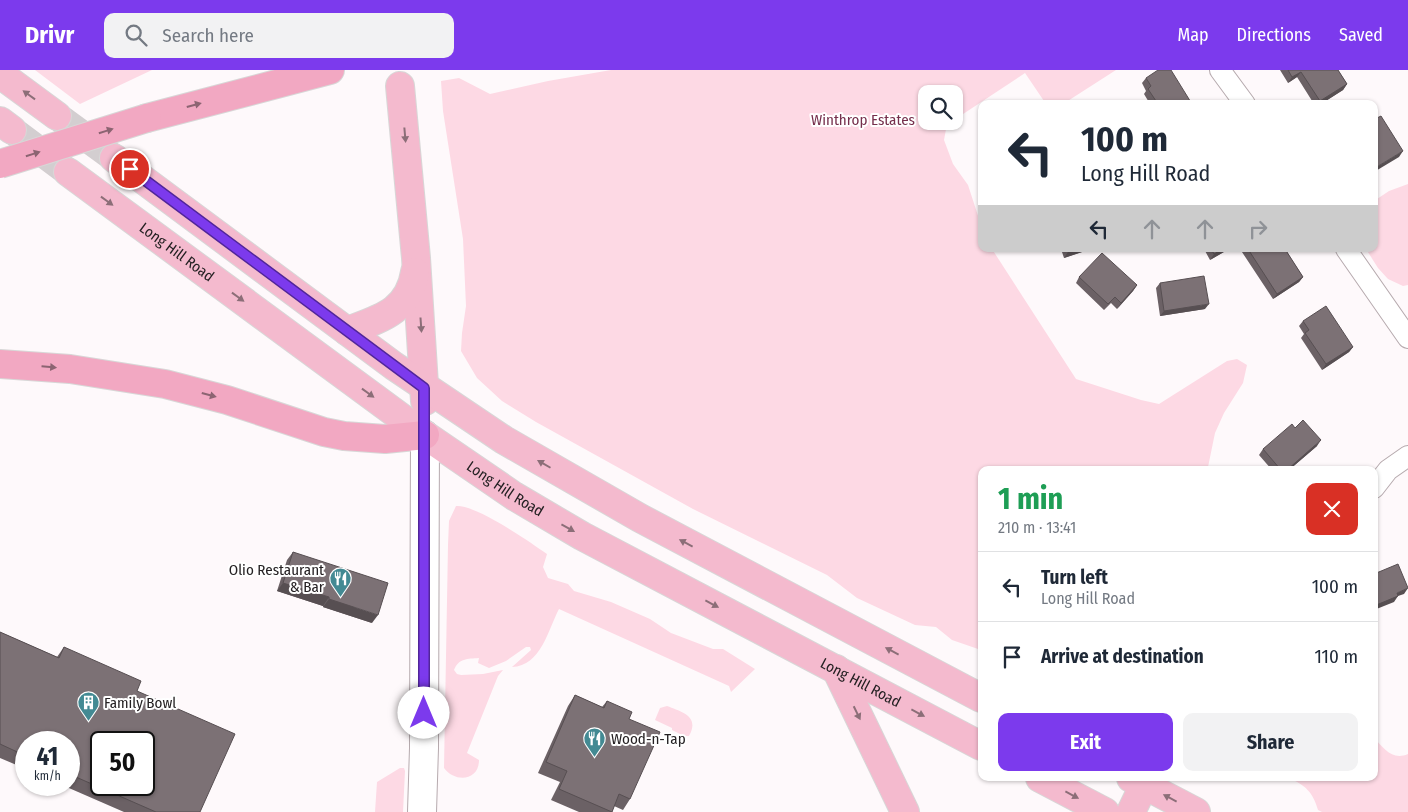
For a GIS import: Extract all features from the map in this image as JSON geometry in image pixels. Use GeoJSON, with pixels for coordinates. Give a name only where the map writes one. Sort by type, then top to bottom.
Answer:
{"type":"FeatureCollection","features":[{"type":"Feature","properties":{"kind":"highway"},"geometry":{"type":"LineString","coordinates":[[0,164],[146,118],[327,71]]}},
{"type":"Feature","properties":{"kind":"highway"},"geometry":{"type":"LineString","coordinates":[[0,74],[57,116]]}},
{"type":"Feature","properties":{"kind":"highway"},"geometry":{"type":"LineString","coordinates":[[0,364],[80,370],[165,384],[237,402],[324,432],[344,436],[385,439],[425,435],[416,258],[400,86]]}},
{"type":"Feature","properties":{"kind":"highway"},"geometry":{"type":"LineString","coordinates":[[114,158],[424,388],[504,440],[613,504],[978,696]]}},
{"type":"Feature","properties":{"kind":"highway","name":"Long Hill Road"},"geometry":{"type":"LineString","coordinates":[[68,172],[425,435],[503,489],[561,524],[978,744]]}},
{"type":"Feature","properties":{"kind":"highway"},"geometry":{"type":"LineString","coordinates":[[346,331],[380,318],[401,304],[413,284],[416,258]]}},
{"type":"Feature","properties":{"kind":"highway"},"geometry":{"type":"LineString","coordinates":[[836,669],[905,812]]}},
{"type":"Feature","properties":{"kind":"highway"},"geometry":{"type":"LineString","coordinates":[[1046,781],[1105,812]]}},
{"type":"Feature","properties":{"kind":"highway"},"geometry":{"type":"LineString","coordinates":[[1131,812],[1138,781],[1196,812]]}},
{"type":"Feature","properties":{"kind":"main road"},"geometry":{"type":"LineString","coordinates":[[422,812],[425,435]]}},
{"type":"Feature","properties":{"kind":"street"},"geometry":{"type":"LineString","coordinates":[[1220,70],[1242,100]]}},
{"type":"Feature","properties":{"kind":"street"},"geometry":{"type":"LineString","coordinates":[[1348,252],[1408,338]]}},
{"type":"Feature","properties":{"kind":"street"},"geometry":{"type":"LineString","coordinates":[[1378,483],[1388,470],[1408,456]]}},
{"type":"Feature","properties":{"kind":"green space"},"geometry":{"type":"Polygon","coordinates":[[[35,70],[152,70],[80,104],[35,70]]]}},
{"type":"Feature","properties":{"kind":"green space","name":"Winthrop Estates"},"geometry":{"type":"Polygon","coordinates":[[[611,70],[1116,70],[1069,100],[1043,100],[1025,73],[984,100],[978,100],[978,104],[963,114],[963,85],[918,85],[918,130],[946,130],[944,140],[953,164],[968,185],[978,216],[978,252],[994,252],[1076,379],[1159,404],[1227,361],[1237,359],[1247,365],[1243,383],[1224,413],[1215,433],[1208,466],[978,466],[978,649],[952,640],[936,627],[915,625],[857,598],[827,575],[693,509],[536,422],[502,401],[477,378],[461,351],[466,306],[463,239],[443,111],[441,81],[459,78],[490,94],[611,70]]]}},
{"type":"Feature","properties":{"kind":"green space"},"geometry":{"type":"Polygon","coordinates":[[[1408,184],[1408,285],[1403,286],[1388,279],[1368,252],[1378,252],[1378,198],[1389,191],[1408,184]]]}},
{"type":"Feature","properties":{"kind":"green space"},"geometry":{"type":"Polygon","coordinates":[[[456,506],[465,507],[489,517],[547,554],[543,567],[548,578],[568,584],[574,591],[611,602],[650,619],[671,633],[713,649],[723,649],[755,669],[731,692],[729,686],[559,609],[537,654],[522,665],[512,667],[531,650],[530,647],[526,647],[506,661],[489,668],[478,663],[479,658],[461,661],[456,666],[454,670],[457,674],[461,675],[483,674],[503,670],[498,676],[467,753],[479,760],[478,767],[471,776],[460,778],[454,776],[444,768],[449,521],[456,506]]]}},
{"type":"Feature","properties":{"kind":"green space"},"geometry":{"type":"Polygon","coordinates":[[[667,706],[691,719],[692,729],[689,736],[684,736],[655,720],[660,708],[667,706]]]}},
{"type":"Feature","properties":{"kind":"green space"},"geometry":{"type":"Polygon","coordinates":[[[1378,742],[1393,755],[1402,756],[1408,754],[1408,812],[1322,812],[1318,810],[1314,798],[1308,790],[1296,781],[1378,781],[1378,742]]]}},
{"type":"Feature","properties":{"kind":"green space"},"geometry":{"type":"Polygon","coordinates":[[[400,768],[404,768],[405,771],[403,812],[375,812],[377,782],[400,768]]]}},
{"type":"Feature","properties":{"kind":"building"},"geometry":{"type":"Polygon","coordinates":[[[1158,70],[1171,70],[1190,100],[1155,100],[1148,89],[1151,86],[1146,78],[1158,70]]]}},
{"type":"Feature","properties":{"kind":"building"},"geometry":{"type":"Polygon","coordinates":[[[1288,70],[1338,70],[1347,84],[1319,100],[1301,72],[1292,77],[1288,70]]]}},
{"type":"Feature","properties":{"kind":"building"},"geometry":{"type":"Polygon","coordinates":[[[1381,116],[1403,151],[1378,166],[1378,118],[1381,116]]]}},
{"type":"Feature","properties":{"kind":"building"},"geometry":{"type":"Polygon","coordinates":[[[1250,252],[1287,252],[1303,277],[1277,294],[1250,252]]]}},
{"type":"Feature","properties":{"kind":"building"},"geometry":{"type":"Polygon","coordinates":[[[1102,253],[1137,285],[1121,303],[1115,297],[1108,304],[1079,277],[1102,253]]]}},
{"type":"Feature","properties":{"kind":"building"},"geometry":{"type":"Polygon","coordinates":[[[1204,276],[1209,304],[1164,311],[1160,283],[1204,276]]]}},
{"type":"Feature","properties":{"kind":"building"},"geometry":{"type":"Polygon","coordinates":[[[1326,306],[1353,347],[1326,364],[1305,333],[1309,330],[1303,321],[1326,306]]]}},
{"type":"Feature","properties":{"kind":"building"},"geometry":{"type":"Polygon","coordinates":[[[1303,420],[1321,440],[1292,466],[1278,466],[1263,449],[1292,424],[1295,428],[1303,420]]]}},
{"type":"Feature","properties":{"kind":"building","name":"Olio Restaurant & Bar"},"geometry":{"type":"Polygon","coordinates":[[[293,552],[388,583],[378,615],[283,583],[293,552]]]}},
{"type":"Feature","properties":{"kind":"building"},"geometry":{"type":"Polygon","coordinates":[[[1398,564],[1408,588],[1397,593],[1398,596],[1378,604],[1378,572],[1398,564]]]}},
{"type":"Feature","properties":{"kind":"building","name":"Family Bowl"},"geometry":{"type":"Polygon","coordinates":[[[0,632],[59,658],[64,647],[141,681],[137,691],[235,734],[200,812],[156,812],[119,796],[155,796],[155,731],[90,731],[90,783],[80,779],[80,731],[15,731],[15,751],[0,744],[0,632]]]}},
{"type":"Feature","properties":{"kind":"building","name":"Wood-n-Tap"},"geometry":{"type":"Polygon","coordinates":[[[575,695],[604,708],[607,701],[632,712],[629,719],[660,732],[630,799],[619,794],[612,812],[559,789],[567,771],[546,762],[575,695]]]}},
{"type":"Feature","properties":{"kind":"tunnel"},"geometry":{"type":"LineString","coordinates":[[57,116],[114,158]]}},
{"type":"Feature","properties":{"kind":"tunnel"},"geometry":{"type":"LineString","coordinates":[[12,130],[68,172]]}},
{"type":"Feature","properties":{"kind":"place","name":"Olio Restaurant & Bar"},"geometry":{"type":"Point","coordinates":[340,598]}},
{"type":"Feature","properties":{"kind":"place","name":"Family Bowl"},"geometry":{"type":"Point","coordinates":[88,722]}},
{"type":"Feature","properties":{"kind":"place","name":"Wood-n-Tap"},"geometry":{"type":"Point","coordinates":[595,758]}},
{"type":"Feature","properties":{"kind":"route"},"geometry":{"type":"LineString","coordinates":[[130,169],[424,388],[424,713]]}}]}
